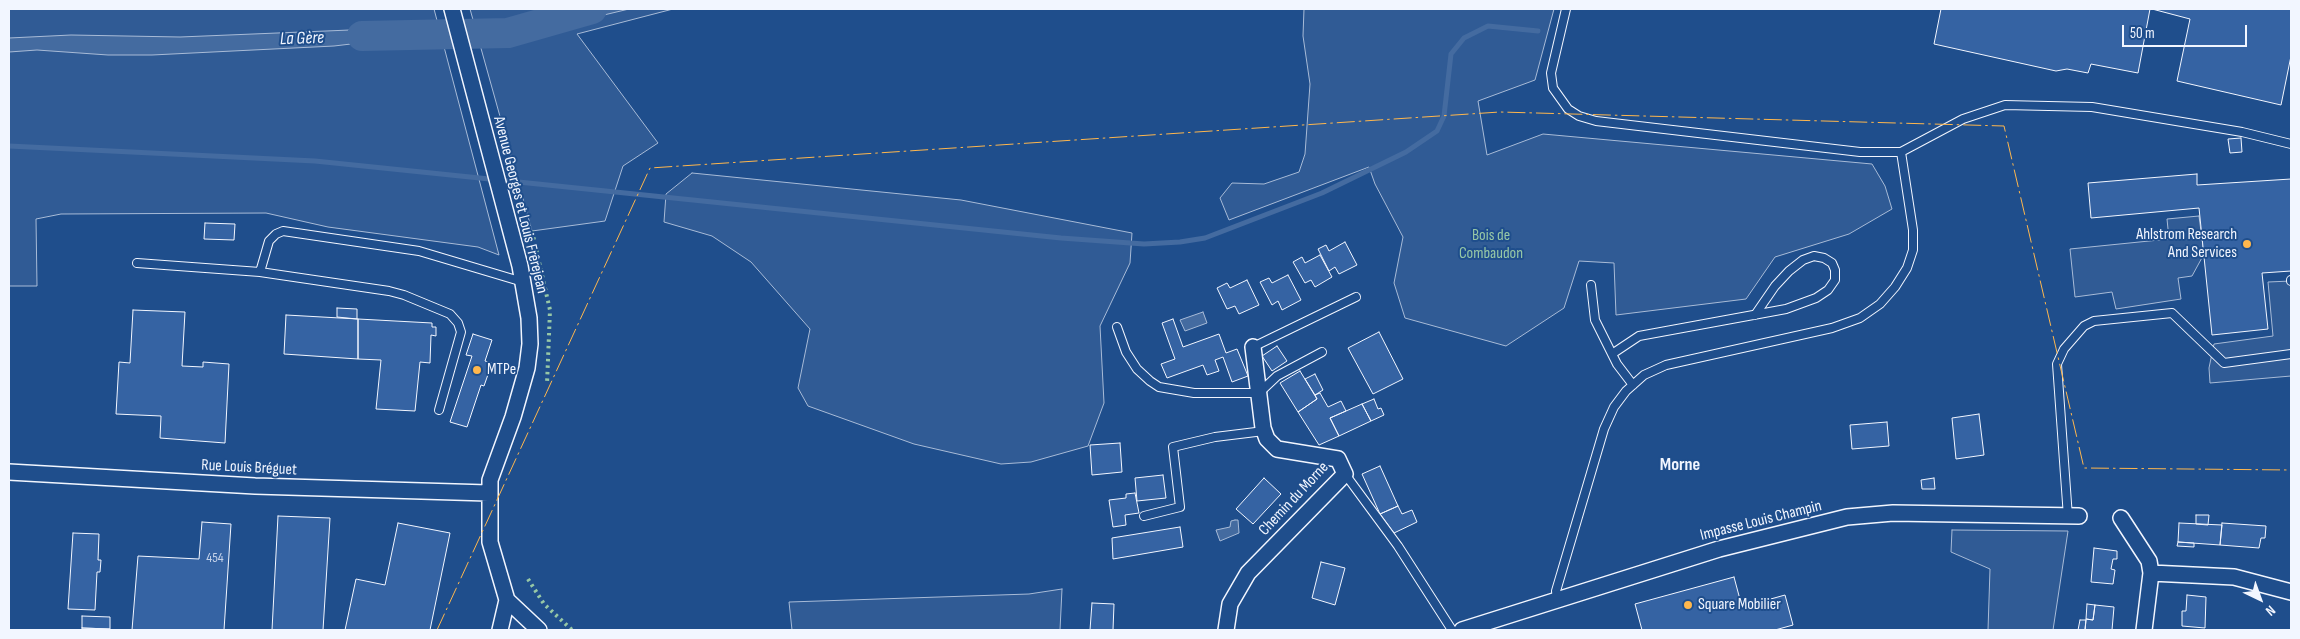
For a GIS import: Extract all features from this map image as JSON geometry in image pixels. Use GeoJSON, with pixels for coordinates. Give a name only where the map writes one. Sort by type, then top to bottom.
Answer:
{"type":"FeatureCollection","features":[{"type":"Feature","properties":{"kind":"street","name":"Avenue Georges et Louis Frêrejean"},"geometry":{"type":"LineString","coordinates":[[452,9],[523,282],[530,335],[526,368],[513,417],[490,480],[488,493],[490,542],[508,600],[539,630]]}},
{"type":"Feature","properties":{"kind":"street","name":"Chemin du Morne"},"geometry":{"type":"LineString","coordinates":[[1226,630],[1230,604],[1248,573],[1345,474],[1338,459],[1277,450],[1267,438],[1264,431],[1253,347]]}},
{"type":"Feature","properties":{"kind":"street","name":"Rue Louis Bréguet"},"geometry":{"type":"LineString","coordinates":[[9,472],[255,486],[488,493]]}},
{"type":"Feature","properties":{"kind":"street","name":"Impasse Louis Champin"},"geometry":{"type":"LineString","coordinates":[[1462,630],[1557,602],[1719,549],[1847,517],[1893,513],[2074,517]]}},
{"type":"Feature","properties":{"kind":"street"},"geometry":{"type":"LineString","coordinates":[[2121,518],[2149,561],[2151,573],[2144,630]]}},
{"type":"Feature","properties":{"kind":"street"},"geometry":{"type":"LineString","coordinates":[[2151,573],[2234,577],[2291,592]]}},
{"type":"Feature","properties":{"kind":"street"},"geometry":{"type":"LineString","coordinates":[[500,630],[508,600]]}},
{"type":"Feature","properties":{"kind":"lane"},"geometry":{"type":"LineString","coordinates":[[1566,9],[1551,73],[1553,88],[1568,109],[1579,116],[1596,121],[1860,152],[1901,152],[1962,119],[2005,105],[2092,108],[2242,132],[2291,144]]}},
{"type":"Feature","properties":{"kind":"lane"},"geometry":{"type":"LineString","coordinates":[[1557,602],[1556,591],[1604,429],[1614,407],[1633,385],[1644,375],[1666,365],[1832,328],[1860,318],[1880,304],[1895,287],[1907,268],[1913,250],[1913,230],[1901,152]]}},
{"type":"Feature","properties":{"kind":"lane"},"geometry":{"type":"LineString","coordinates":[[260,272],[269,241],[276,234],[283,231],[419,251],[523,282]]}},
{"type":"Feature","properties":{"kind":"lane"},"geometry":{"type":"LineString","coordinates":[[1612,354],[1639,336],[1786,309],[1816,298],[1828,290],[1835,280],[1835,270],[1832,263],[1824,258],[1814,256],[1803,260],[1775,286],[1755,314]]}},
{"type":"Feature","properties":{"kind":"lane"},"geometry":{"type":"LineString","coordinates":[[137,263],[260,272],[389,291],[404,295],[450,314],[458,323],[461,332],[439,410]]}},
{"type":"Feature","properties":{"kind":"lane"},"geometry":{"type":"LineString","coordinates":[[1591,285],[1595,320],[1612,354],[1633,385]]}},
{"type":"Feature","properties":{"kind":"lane"},"geometry":{"type":"LineString","coordinates":[[1253,347],[1356,297]]}},
{"type":"Feature","properties":{"kind":"lane"},"geometry":{"type":"LineString","coordinates":[[2074,517],[2057,364],[2064,349],[2084,326],[2094,321],[2172,313],[2224,363],[2291,354]]}},
{"type":"Feature","properties":{"kind":"lane"},"geometry":{"type":"LineString","coordinates":[[1117,327],[1126,352],[1137,369],[1159,387],[1194,393],[1259,393],[1277,376],[1322,352]]}},
{"type":"Feature","properties":{"kind":"lane"},"geometry":{"type":"LineString","coordinates":[[1144,516],[1180,507],[1173,447],[1215,436],[1264,431]]}},
{"type":"Feature","properties":{"kind":"lane"},"geometry":{"type":"LineString","coordinates":[[1345,474],[1398,546],[1452,630]]}},
{"type":"Feature","properties":{"kind":"shaded area"},"geometry":{"type":"Polygon","coordinates":[[[9,9],[434,9],[499,255],[478,247],[328,227],[266,213],[61,214],[36,219],[37,286],[9,286],[9,9]]]}},
{"type":"Feature","properties":{"kind":"shaded area"},"geometry":{"type":"Polygon","coordinates":[[[470,9],[673,9],[577,34],[658,143],[623,166],[605,221],[532,231],[470,9]]]}},
{"type":"Feature","properties":{"kind":"shaded area","name":"Bois de Combaudon"},"geometry":{"type":"Polygon","coordinates":[[[1304,9],[1554,9],[1535,80],[1478,101],[1487,155],[1543,134],[1872,164],[1885,186],[1892,209],[1849,234],[1775,257],[1746,299],[1616,315],[1614,263],[1579,261],[1564,308],[1506,346],[1405,318],[1394,283],[1403,237],[1375,184],[1369,167],[1229,220],[1220,198],[1232,183],[1264,184],[1299,172],[1305,154],[1310,84],[1303,36],[1304,9]]]}},
{"type":"Feature","properties":{"kind":"shaded area"},"geometry":{"type":"Polygon","coordinates":[[[692,173],[961,200],[1132,233],[1130,263],[1100,326],[1104,403],[1088,446],[1031,462],[1001,464],[914,444],[808,406],[798,388],[810,329],[751,262],[712,236],[664,222],[666,194],[692,173]]]}},
{"type":"Feature","properties":{"kind":"shaded area"},"geometry":{"type":"Polygon","coordinates":[[[2199,216],[2204,254],[2192,276],[2178,278],[2181,299],[2116,309],[2112,292],[2075,297],[2070,249],[2169,239],[2167,219],[2199,216]]]}},
{"type":"Feature","properties":{"kind":"shaded area"},"geometry":{"type":"Polygon","coordinates":[[[2291,281],[2291,376],[2210,383],[2209,368],[2214,344],[2273,336],[2268,282],[2291,281]]]}},
{"type":"Feature","properties":{"kind":"shaded area"},"geometry":{"type":"Polygon","coordinates":[[[1952,530],[2068,531],[2053,630],[1988,630],[1990,569],[1951,552],[1952,530]]]}},
{"type":"Feature","properties":{"kind":"shaded area"},"geometry":{"type":"Polygon","coordinates":[[[1062,589],[1060,630],[792,630],[789,602],[1029,594],[1062,589]]]}},
{"type":"Feature","properties":{"kind":"water"},"geometry":{"type":"Polygon","coordinates":[[[578,9],[629,9],[499,40],[496,29],[578,9]]]}},
{"type":"Feature","properties":{"kind":"water"},"geometry":{"type":"Polygon","coordinates":[[[399,28],[402,38],[334,46],[152,55],[108,55],[37,50],[9,52],[9,38],[71,35],[180,37],[399,28]]]}},
{"type":"Feature","properties":{"kind":"water"},"geometry":{"type":"Polygon","coordinates":[[[1203,312],[1207,323],[1185,331],[1180,320],[1203,312]]]}},
{"type":"Feature","properties":{"kind":"water"},"geometry":{"type":"Polygon","coordinates":[[[1238,520],[1239,533],[1220,541],[1216,530],[1230,527],[1231,521],[1238,520]]]}},
{"type":"Feature","properties":{"kind":"building"},"geometry":{"type":"Polygon","coordinates":[[[1941,9],[2150,9],[2138,73],[2091,64],[2088,73],[2067,69],[2056,71],[1934,44],[1941,9]]]}},
{"type":"Feature","properties":{"kind":"building"},"geometry":{"type":"Polygon","coordinates":[[[2152,9],[2291,9],[2291,56],[2281,105],[2177,81],[2190,19],[2152,9]]]}},
{"type":"Feature","properties":{"kind":"building"},"geometry":{"type":"Polygon","coordinates":[[[2241,138],[2242,152],[2230,153],[2228,139],[2241,138]]]}},
{"type":"Feature","properties":{"kind":"building","name":"Ahlstrom Research And Services"},"geometry":{"type":"Polygon","coordinates":[[[2197,174],[2197,185],[2291,179],[2291,271],[2262,273],[2268,329],[2212,335],[2199,208],[2091,218],[2088,183],[2197,174]]]}},
{"type":"Feature","properties":{"kind":"building"},"geometry":{"type":"Polygon","coordinates":[[[205,223],[235,224],[234,240],[204,239],[205,223]]]}},
{"type":"Feature","properties":{"kind":"building"},"geometry":{"type":"Polygon","coordinates":[[[1345,242],[1357,265],[1339,274],[1335,267],[1329,271],[1318,249],[1326,245],[1329,251],[1345,242]]]}},
{"type":"Feature","properties":{"kind":"building"},"geometry":{"type":"Polygon","coordinates":[[[1320,255],[1332,277],[1315,287],[1311,280],[1305,283],[1293,262],[1302,257],[1305,263],[1320,255]]]}},
{"type":"Feature","properties":{"kind":"building"},"geometry":{"type":"Polygon","coordinates":[[[1288,275],[1301,300],[1282,310],[1278,301],[1272,305],[1260,282],[1269,278],[1272,283],[1288,275]]]}},
{"type":"Feature","properties":{"kind":"building"},"geometry":{"type":"Polygon","coordinates":[[[1247,280],[1259,305],[1239,314],[1235,306],[1227,309],[1217,288],[1227,283],[1230,288],[1247,280]]]}},
{"type":"Feature","properties":{"kind":"building"},"geometry":{"type":"Polygon","coordinates":[[[337,308],[357,309],[357,319],[337,317],[337,308]]]}},
{"type":"Feature","properties":{"kind":"building"},"geometry":{"type":"Polygon","coordinates":[[[133,310],[185,312],[182,366],[203,367],[203,362],[229,364],[225,443],[160,438],[161,416],[116,414],[119,362],[130,363],[133,310]]]}},
{"type":"Feature","properties":{"kind":"building"},"geometry":{"type":"Polygon","coordinates":[[[286,315],[358,319],[358,359],[284,354],[286,315]]]}},
{"type":"Feature","properties":{"kind":"building"},"geometry":{"type":"Polygon","coordinates":[[[358,319],[432,323],[432,327],[436,327],[436,336],[431,335],[430,363],[420,362],[415,411],[376,409],[381,360],[358,359],[358,319]]]}},
{"type":"Feature","properties":{"kind":"building"},"geometry":{"type":"Polygon","coordinates":[[[1173,319],[1183,347],[1219,334],[1226,353],[1237,349],[1248,376],[1232,382],[1223,357],[1215,360],[1219,371],[1207,375],[1203,365],[1167,378],[1161,364],[1175,359],[1162,323],[1173,319]]]}},
{"type":"Feature","properties":{"kind":"building"},"geometry":{"type":"Polygon","coordinates":[[[1379,332],[1403,379],[1373,394],[1348,348],[1379,332]]]}},
{"type":"Feature","properties":{"kind":"building"},"geometry":{"type":"Polygon","coordinates":[[[473,334],[492,340],[485,361],[492,363],[484,386],[481,385],[467,427],[450,422],[472,356],[466,355],[473,334]]]}},
{"type":"Feature","properties":{"kind":"building"},"geometry":{"type":"Polygon","coordinates":[[[1277,346],[1287,361],[1272,371],[1262,356],[1277,346]]]}},
{"type":"Feature","properties":{"kind":"building"},"geometry":{"type":"Polygon","coordinates":[[[1300,371],[1317,399],[1298,412],[1280,383],[1300,371]]]}},
{"type":"Feature","properties":{"kind":"building"},"geometry":{"type":"Polygon","coordinates":[[[1315,374],[1323,390],[1315,395],[1305,379],[1315,374]]]}},
{"type":"Feature","properties":{"kind":"building"},"geometry":{"type":"Polygon","coordinates":[[[1320,393],[1328,407],[1341,401],[1346,411],[1330,418],[1339,436],[1319,445],[1298,412],[1317,399],[1315,395],[1320,393]]]}},
{"type":"Feature","properties":{"kind":"building"},"geometry":{"type":"Polygon","coordinates":[[[1374,399],[1378,409],[1381,408],[1384,415],[1371,421],[1362,404],[1374,399]]]}},
{"type":"Feature","properties":{"kind":"building"},"geometry":{"type":"Polygon","coordinates":[[[1362,404],[1371,421],[1339,436],[1330,418],[1362,404]]]}},
{"type":"Feature","properties":{"kind":"building"},"geometry":{"type":"Polygon","coordinates":[[[1979,414],[1984,455],[1956,459],[1952,418],[1979,414]]]}},
{"type":"Feature","properties":{"kind":"building"},"geometry":{"type":"Polygon","coordinates":[[[1887,422],[1889,446],[1852,449],[1850,425],[1887,422]]]}},
{"type":"Feature","properties":{"kind":"building"},"geometry":{"type":"Polygon","coordinates":[[[1120,443],[1122,472],[1092,475],[1090,445],[1120,443]]]}},
{"type":"Feature","properties":{"kind":"building"},"geometry":{"type":"Polygon","coordinates":[[[1380,466],[1398,506],[1380,514],[1362,474],[1380,466]]]}},
{"type":"Feature","properties":{"kind":"building"},"geometry":{"type":"Polygon","coordinates":[[[1163,475],[1166,498],[1137,501],[1135,478],[1163,475]]]}},
{"type":"Feature","properties":{"kind":"building"},"geometry":{"type":"Polygon","coordinates":[[[1264,478],[1281,494],[1253,524],[1236,509],[1264,478]]]}},
{"type":"Feature","properties":{"kind":"building"},"geometry":{"type":"Polygon","coordinates":[[[1934,478],[1935,489],[1922,489],[1921,480],[1934,478]]]}},
{"type":"Feature","properties":{"kind":"building"},"geometry":{"type":"Polygon","coordinates":[[[1135,493],[1139,513],[1125,515],[1126,525],[1113,527],[1109,500],[1126,498],[1126,494],[1135,493]]]}},
{"type":"Feature","properties":{"kind":"building"},"geometry":{"type":"Polygon","coordinates":[[[1398,506],[1402,514],[1412,510],[1417,522],[1394,533],[1380,514],[1398,506]]]}},
{"type":"Feature","properties":{"kind":"building"},"geometry":{"type":"Polygon","coordinates":[[[2196,515],[2209,515],[2208,525],[2196,524],[2196,515]]]}},
{"type":"Feature","properties":{"kind":"building"},"geometry":{"type":"Polygon","coordinates":[[[278,516],[330,518],[323,630],[272,630],[278,516]]]}},
{"type":"Feature","properties":{"kind":"building"},"geometry":{"type":"Polygon","coordinates":[[[202,522],[231,524],[224,630],[132,630],[138,556],[199,559],[202,522]]]}},
{"type":"Feature","properties":{"kind":"building"},"geometry":{"type":"Polygon","coordinates":[[[398,523],[450,533],[430,630],[345,630],[356,579],[385,585],[398,523]]]}},
{"type":"Feature","properties":{"kind":"building"},"geometry":{"type":"Polygon","coordinates":[[[2179,523],[2222,525],[2220,545],[2178,542],[2179,523]]]}},
{"type":"Feature","properties":{"kind":"building"},"geometry":{"type":"Polygon","coordinates":[[[2222,523],[2266,526],[2265,538],[2261,538],[2259,548],[2220,545],[2222,523]]]}},
{"type":"Feature","properties":{"kind":"building"},"geometry":{"type":"Polygon","coordinates":[[[1180,527],[1183,547],[1113,559],[1112,538],[1180,527]]]}},
{"type":"Feature","properties":{"kind":"building"},"geometry":{"type":"Polygon","coordinates":[[[73,533],[99,534],[98,560],[101,560],[100,572],[97,572],[95,610],[68,609],[73,533]]]}},
{"type":"Feature","properties":{"kind":"building"},"geometry":{"type":"Polygon","coordinates":[[[2178,542],[2194,543],[2194,547],[2177,546],[2178,542]]]}},
{"type":"Feature","properties":{"kind":"building"},"geometry":{"type":"Polygon","coordinates":[[[2094,548],[2117,551],[2117,559],[2113,559],[2111,569],[2115,570],[2113,584],[2091,582],[2094,548]]]}},
{"type":"Feature","properties":{"kind":"building"},"geometry":{"type":"Polygon","coordinates":[[[1321,562],[1345,568],[1335,605],[1312,598],[1321,562]]]}},
{"type":"Feature","properties":{"kind":"building","name":"Square Mobilier"},"geometry":{"type":"Polygon","coordinates":[[[1734,577],[1742,607],[1785,595],[1793,625],[1775,630],[1642,630],[1635,604],[1734,577]]]}},
{"type":"Feature","properties":{"kind":"building"},"geometry":{"type":"Polygon","coordinates":[[[2187,595],[2206,597],[2205,628],[2182,626],[2182,611],[2186,611],[2187,595]]]}},
{"type":"Feature","properties":{"kind":"building"},"geometry":{"type":"Polygon","coordinates":[[[1092,603],[1114,604],[1113,630],[1090,630],[1092,603]]]}},
{"type":"Feature","properties":{"kind":"building"},"geometry":{"type":"Polygon","coordinates":[[[2087,604],[2095,605],[2093,620],[2086,619],[2087,604]]]}},
{"type":"Feature","properties":{"kind":"building"},"geometry":{"type":"Polygon","coordinates":[[[2095,605],[2114,607],[2112,630],[2085,630],[2086,619],[2093,620],[2095,605]]]}},
{"type":"Feature","properties":{"kind":"building"},"geometry":{"type":"Polygon","coordinates":[[[82,616],[110,617],[110,629],[82,628],[82,616]]]}},
{"type":"Feature","properties":{"kind":"building"},"geometry":{"type":"Polygon","coordinates":[[[2080,620],[2086,620],[2085,630],[2078,630],[2080,620]]]}},
{"type":"Feature","properties":{"kind":"building"},"geometry":{"type":"Polygon","coordinates":[[[82,628],[110,629],[110,630],[82,630],[82,628]]]}},
{"type":"Feature","properties":{"kind":"waterway","name":"La Gère"},"geometry":{"type":"LineString","coordinates":[[362,36],[508,33],[592,9]]}},
{"type":"Feature","properties":{"kind":"waterway"},"geometry":{"type":"LineString","coordinates":[[9,146],[315,161],[1061,238],[1144,244],[1180,242],[1205,238],[1322,193],[1406,152],[1437,131],[1444,116],[1451,54],[1464,38],[1488,26],[1538,31]]}},
{"type":"Feature","properties":{"kind":"hedge"},"geometry":{"type":"LineString","coordinates":[[532,231],[550,310],[547,384]]}},
{"type":"Feature","properties":{"kind":"hedge"},"geometry":{"type":"LineString","coordinates":[[528,579],[544,604],[572,630]]}},
{"type":"Feature","properties":{"kind":"power"},"geometry":{"type":"LineString","coordinates":[[437,630],[650,168],[1500,112],[2004,126],[2084,468],[2291,470]]}},
{"type":"Feature","properties":{"kind":"place","name":"Ahlstrom Research And Services"},"geometry":{"type":"Point","coordinates":[2247,244]}},
{"type":"Feature","properties":{"kind":"place","name":"MTPe"},"geometry":{"type":"Point","coordinates":[477,370]}},
{"type":"Feature","properties":{"kind":"place","name":"Square Mobilier"},"geometry":{"type":"Point","coordinates":[1688,605]}},
{"type":"Feature","properties":{"kind":"district","name":"Morne"},"geometry":{"type":"Point","coordinates":[1680,465]}}]}
